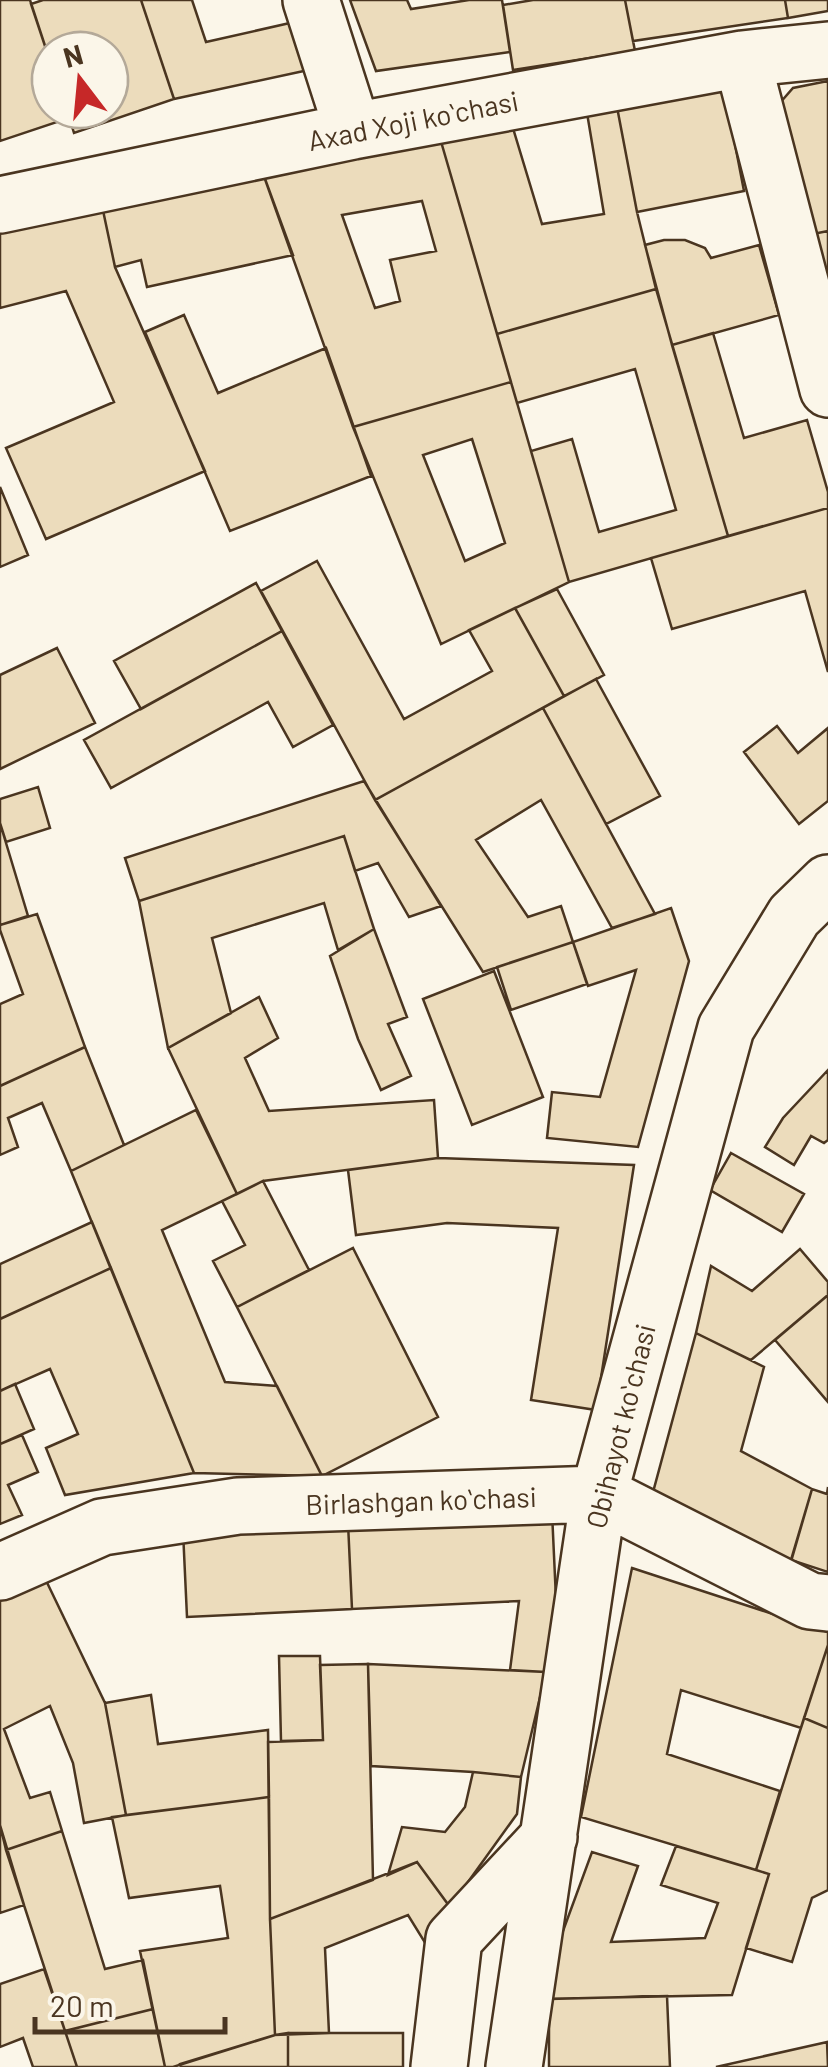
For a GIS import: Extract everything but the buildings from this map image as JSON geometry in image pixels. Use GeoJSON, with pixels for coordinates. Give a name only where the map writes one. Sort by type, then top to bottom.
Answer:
{"type":"FeatureCollection","features":[{"type":"Feature","properties":{"kind":"street"},"geometry":{"type":"LineString","coordinates":[[310,0],[353,130]]}},
{"type":"Feature","properties":{"kind":"street","name":"Axad Xoji koʻchasi"},"geometry":{"type":"LineString","coordinates":[[0,205],[353,130],[742,58],[828,50]]}},
{"type":"Feature","properties":{"kind":"street"},"geometry":{"type":"LineString","coordinates":[[742,58],[828,389]]}},
{"type":"Feature","properties":{"kind":"street","name":"Obihayot koʻchasi"},"geometry":{"type":"LineString","coordinates":[[514,2067],[598,1494],[726,1028],[794,916],[828,882]]}},
{"type":"Feature","properties":{"kind":"street","name":"Birlashgan koʻchasi"},"geometry":{"type":"LineString","coordinates":[[0,1572],[102,1526],[238,1506],[598,1494],[810,1600],[828,1603]]}},
{"type":"Feature","properties":{"kind":"street"},"geometry":{"type":"LineString","coordinates":[[439,2067],[454,1939],[549,1837]]}}]}
